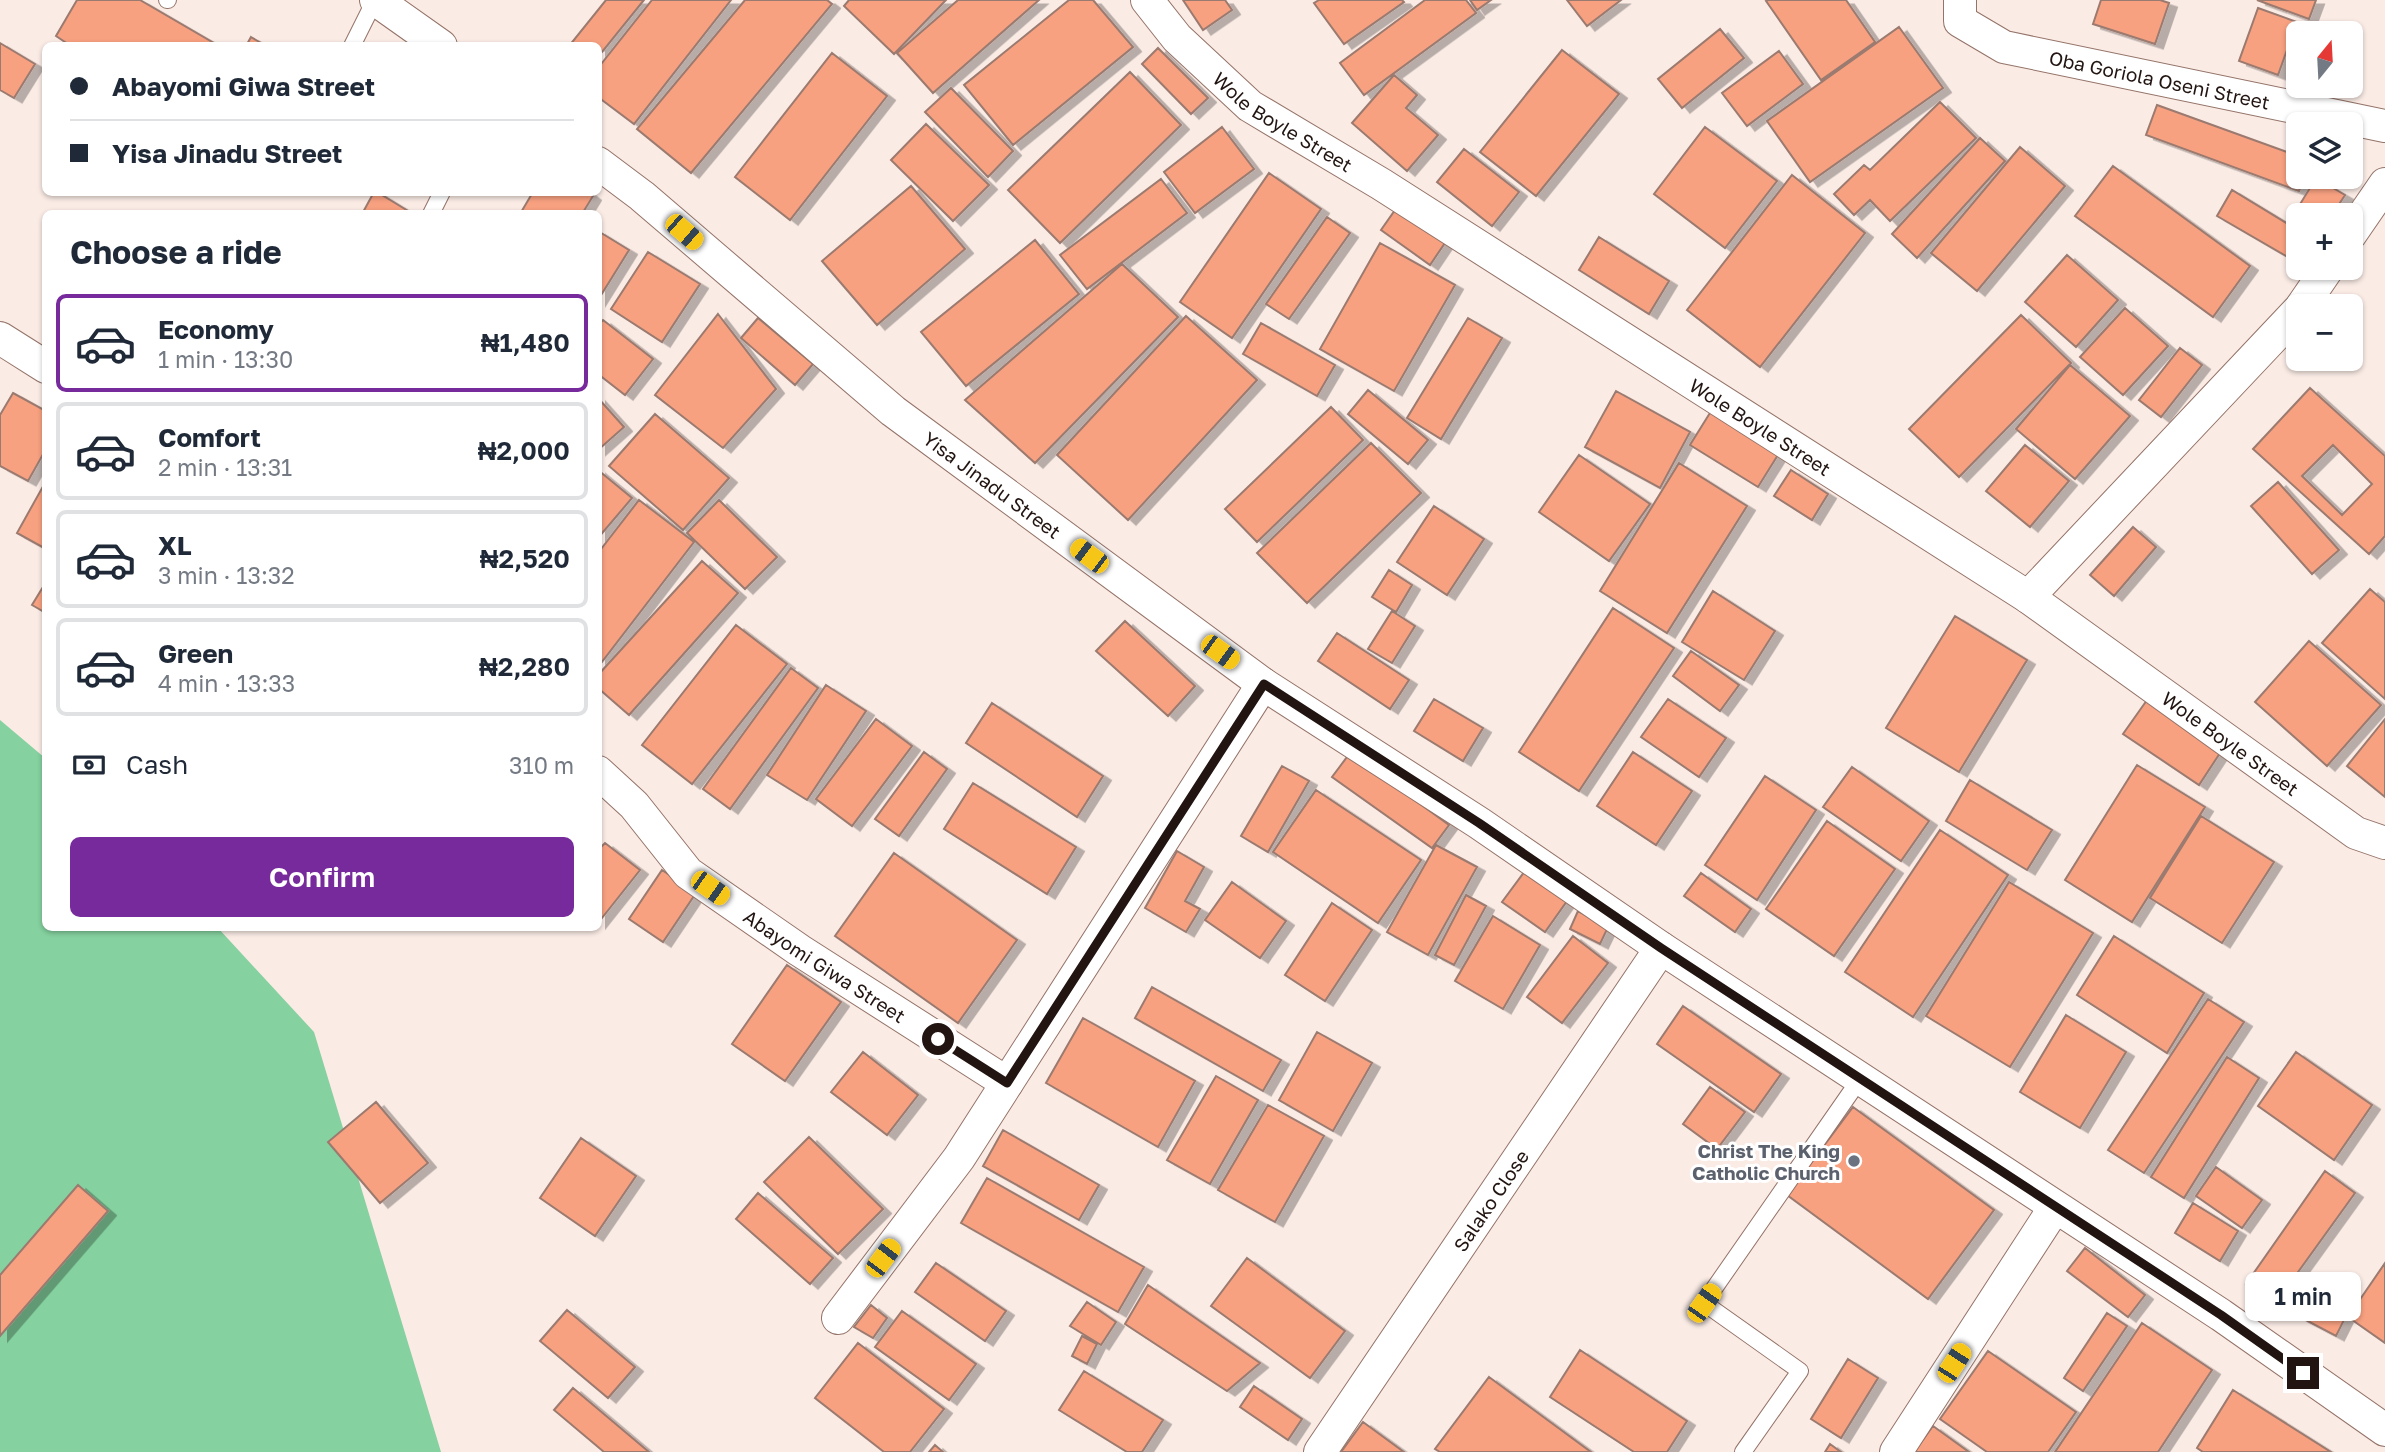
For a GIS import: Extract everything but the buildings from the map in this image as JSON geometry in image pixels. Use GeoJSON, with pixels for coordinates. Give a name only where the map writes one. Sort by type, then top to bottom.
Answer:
{"type":"FeatureCollection","features":[{"type":"Feature","properties":{"kind":"street"},"geometry":{"type":"LineString","coordinates":[[375,0],[435,42]]}},
{"type":"Feature","properties":{"kind":"street","name":"Wole Boyle Street"},"geometry":{"type":"LineString","coordinates":[[1147,0],[1177,38],[1250,106],[1393,192],[2028,597],[2356,833],[2385,843]]}},
{"type":"Feature","properties":{"kind":"street","name":"Oba Goriola Oseni Street"},"geometry":{"type":"LineString","coordinates":[[1960,0],[1960,21],[2004,47],[2385,125]]}},
{"type":"Feature","properties":{"kind":"street","name":"Yisa Jinadu Street"},"geometry":{"type":"LineString","coordinates":[[602,166],[642,196],[894,411],[1264,684],[1479,823],[1661,948],[2221,1315],[2385,1430]]}},
{"type":"Feature","properties":{"kind":"street"},"geometry":{"type":"LineString","coordinates":[[2363,216],[2385,184]]}},
{"type":"Feature","properties":{"kind":"street"},"geometry":{"type":"LineString","coordinates":[[2028,597],[2286,325]]}},
{"type":"Feature","properties":{"kind":"street"},"geometry":{"type":"LineString","coordinates":[[0,338],[42,364]]}},
{"type":"Feature","properties":{"kind":"street"},"geometry":{"type":"LineString","coordinates":[[838,1318],[959,1158],[1264,684]]}},
{"type":"Feature","properties":{"kind":"street","name":"Abayomi Giwa Street"},"geometry":{"type":"LineString","coordinates":[[602,776],[634,805],[688,873],[799,950],[1007,1083]]}},
{"type":"Feature","properties":{"kind":"street","name":"Salako Close"},"geometry":{"type":"LineString","coordinates":[[1320,1452],[1661,948]]}},
{"type":"Feature","properties":{"kind":"street"},"geometry":{"type":"LineString","coordinates":[[1896,1452],[2055,1207]]}},
{"type":"Feature","properties":{"kind":"lane"},"geometry":{"type":"LineString","coordinates":[[354,42],[375,0]]}},
{"type":"Feature","properties":{"kind":"lane"},"geometry":{"type":"LineString","coordinates":[[1743,1452],[1800,1371],[1704,1303],[1860,1079]]}},
{"type":"Feature","properties":{"kind":"green space"},"geometry":{"type":"Polygon","coordinates":[[[0,720],[42,755],[42,931],[221,931],[314,1032],[441,1452],[0,1452],[0,720]]]}},
{"type":"Feature","properties":{"kind":"place","name":"Christ The King Catholic Church"},"geometry":{"type":"Point","coordinates":[1854,1161]}},
{"type":"Feature","properties":{"kind":"route"},"geometry":{"type":"LineString","coordinates":[[938,1039],[1007,1083],[1264,684],[1479,823],[1661,948],[2221,1315],[2303,1373]]}}]}
